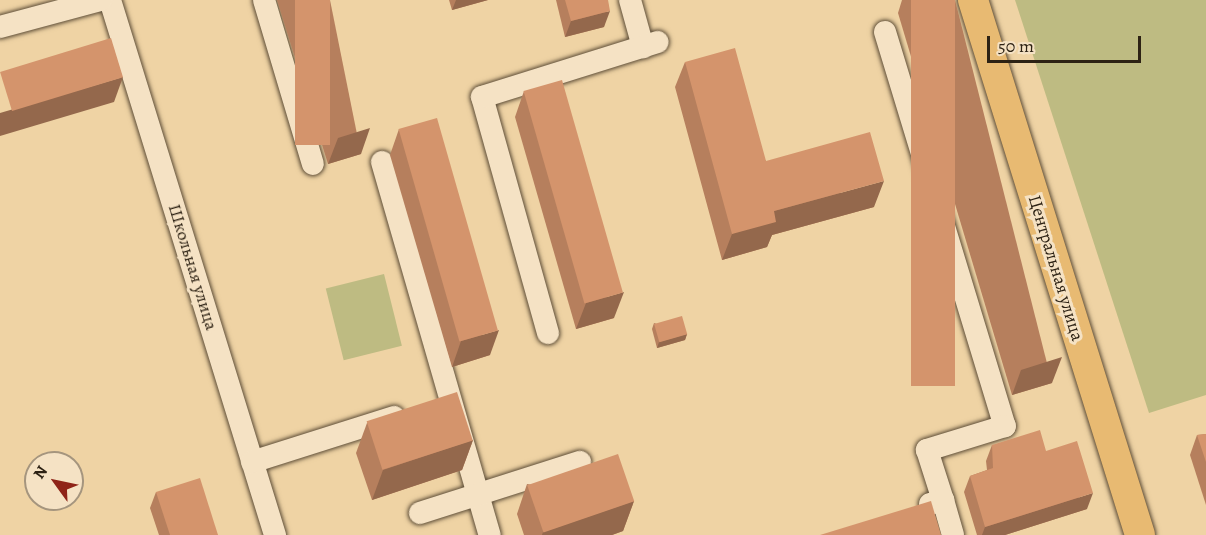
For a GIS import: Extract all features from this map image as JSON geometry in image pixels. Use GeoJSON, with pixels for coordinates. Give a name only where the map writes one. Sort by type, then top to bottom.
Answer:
{"type":"FeatureCollection","features":[{"type":"Feature","properties":{"kind":"main road","name":"Центральная улица"},"geometry":{"type":"LineString","coordinates":[[973,0],[1140,535]]}},
{"type":"Feature","properties":{"kind":"street"},"geometry":{"type":"LineString","coordinates":[[0,27],[101,0]]}},
{"type":"Feature","properties":{"kind":"street","name":"Школьная улица"},"geometry":{"type":"LineString","coordinates":[[110,0],[275,535]]}},
{"type":"Feature","properties":{"kind":"street"},"geometry":{"type":"LineString","coordinates":[[264,0],[313,164]]}},
{"type":"Feature","properties":{"kind":"street"},"geometry":{"type":"LineString","coordinates":[[548,333],[482,97],[650,45],[630,0]]}},
{"type":"Feature","properties":{"kind":"street"},"geometry":{"type":"LineString","coordinates":[[885,32],[1005,426],[927,450],[953,535]]}},
{"type":"Feature","properties":{"kind":"street"},"geometry":{"type":"LineString","coordinates":[[382,162],[490,535]]}},
{"type":"Feature","properties":{"kind":"street"},"geometry":{"type":"LineString","coordinates":[[252,462],[449,398]]}},
{"type":"Feature","properties":{"kind":"street"},"geometry":{"type":"LineString","coordinates":[[420,513],[580,462]]}},
{"type":"Feature","properties":{"kind":"street"},"geometry":{"type":"LineString","coordinates":[[903,512],[943,500]]}},
{"type":"Feature","properties":{"kind":"shaded area"},"geometry":{"type":"Polygon","coordinates":[[[1015,0],[1206,0],[1206,395],[1149,413],[1015,0]]]}},
{"type":"Feature","properties":{"kind":"shaded area"},"geometry":{"type":"Polygon","coordinates":[[[384,274],[402,346],[344,360],[326,289],[384,274]]]}},
{"type":"Feature","properties":{"kind":"building"},"geometry":{"type":"Polygon","coordinates":[[[295,0],[330,0],[330,145],[295,145],[295,0]]]}},
{"type":"Feature","properties":{"kind":"building"},"geometry":{"type":"Polygon","coordinates":[[[565,0],[608,0],[610,11],[571,21],[565,0]]]}},
{"type":"Feature","properties":{"kind":"building"},"geometry":{"type":"Polygon","coordinates":[[[911,0],[955,0],[955,386],[911,386],[911,0]]]}},
{"type":"Feature","properties":{"kind":"building"},"geometry":{"type":"Polygon","coordinates":[[[111,38],[123,77],[12,111],[0,72],[111,38]]]}},
{"type":"Feature","properties":{"kind":"building"},"geometry":{"type":"Polygon","coordinates":[[[735,48],[766,161],[870,132],[884,181],[774,211],[776,222],[732,234],[685,62],[735,48]]]}},
{"type":"Feature","properties":{"kind":"building"},"geometry":{"type":"Polygon","coordinates":[[[562,80],[623,292],[584,303],[524,91],[562,80]]]}},
{"type":"Feature","properties":{"kind":"building"},"geometry":{"type":"Polygon","coordinates":[[[437,118],[498,330],[459,341],[399,129],[437,118]]]}},
{"type":"Feature","properties":{"kind":"building"},"geometry":{"type":"Polygon","coordinates":[[[682,316],[687,334],[659,342],[654,324],[682,316]]]}},
{"type":"Feature","properties":{"kind":"building"},"geometry":{"type":"Polygon","coordinates":[[[457,392],[473,441],[382,470],[367,421],[457,392]]]}},
{"type":"Feature","properties":{"kind":"building"},"geometry":{"type":"Polygon","coordinates":[[[1040,430],[1046,451],[1077,441],[1093,493],[985,527],[970,476],[993,468],[992,445],[1040,430]]]}},
{"type":"Feature","properties":{"kind":"building"},"geometry":{"type":"Polygon","coordinates":[[[1206,434],[1206,462],[1197,435],[1206,434]]]}},
{"type":"Feature","properties":{"kind":"building"},"geometry":{"type":"Polygon","coordinates":[[[618,454],[634,501],[544,533],[527,485],[618,454]]]}},
{"type":"Feature","properties":{"kind":"building"},"geometry":{"type":"Polygon","coordinates":[[[200,478],[218,535],[170,535],[156,492],[200,478]]]}},
{"type":"Feature","properties":{"kind":"building"},"geometry":{"type":"Polygon","coordinates":[[[931,501],[941,535],[820,535],[931,501]]]}}]}
